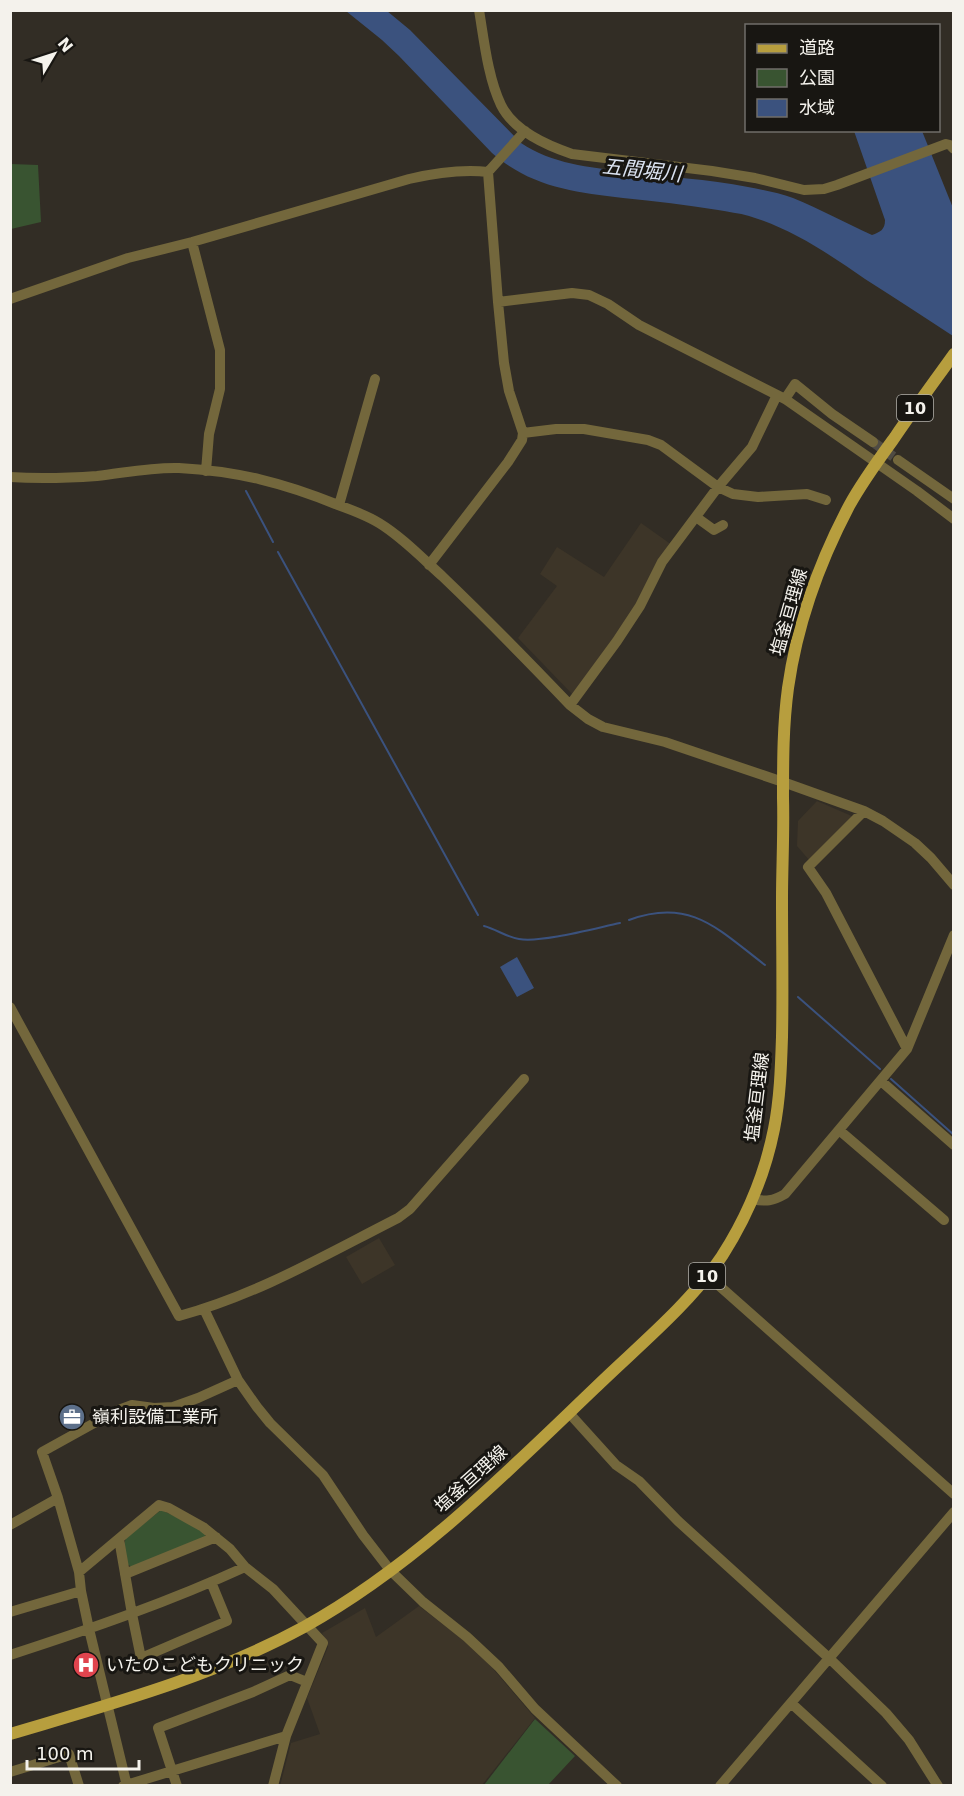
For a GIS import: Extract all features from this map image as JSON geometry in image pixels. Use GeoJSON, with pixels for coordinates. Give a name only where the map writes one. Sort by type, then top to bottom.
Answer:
{"type":"FeatureCollection","features":[{"type":"Feature","properties":{"kind":"main road","name":"塩釜亘理線"},"geometry":{"type":"LineString","coordinates":[[10,1734],[193,1677],[261,1649],[352,1598],[431,1539],[484,1493],[666,1320],[707,1275],[735,1234],[766,1164],[774,1132],[780,1090],[783,731],[796,644],[822,561],[851,502],[954,354]]}},
{"type":"Feature","properties":{"kind":"street"},"geometry":{"type":"LineString","coordinates":[[479,10],[488,64],[501,106],[525,131],[551,147],[572,154],[712,171],[755,178],[804,190],[824,189],[938,146],[946,144],[954,149]]}},
{"type":"Feature","properties":{"kind":"street"},"geometry":{"type":"LineString","coordinates":[[429,565],[508,462],[522,440],[523,433],[509,392],[504,363],[488,172],[525,131]]}},
{"type":"Feature","properties":{"kind":"street"},"geometry":{"type":"LineString","coordinates":[[10,299],[128,258],[192,242],[409,179],[437,173],[488,172]]}},
{"type":"Feature","properties":{"kind":"street"},"geometry":{"type":"LineString","coordinates":[[192,242],[220,350],[220,388],[209,434],[206,471]]}},
{"type":"Feature","properties":{"kind":"street"},"geometry":{"type":"LineString","coordinates":[[498,302],[572,293],[589,295],[608,304],[639,325],[781,397],[877,462],[954,519]]}},
{"type":"Feature","properties":{"kind":"street"},"geometry":{"type":"LineString","coordinates":[[339,506],[375,379]]}},
{"type":"Feature","properties":{"kind":"street"},"geometry":{"type":"LineString","coordinates":[[570,705],[640,606],[662,562],[717,488],[752,447],[781,397],[795,384],[832,414],[873,442]]}},
{"type":"Feature","properties":{"kind":"street"},"geometry":{"type":"LineString","coordinates":[[523,433],[556,429],[584,429],[648,440],[661,445],[717,488],[734,494],[759,497],[807,495],[826,500]]}},
{"type":"Feature","properties":{"kind":"street"},"geometry":{"type":"LineString","coordinates":[[898,460],[954,499]]}},
{"type":"Feature","properties":{"kind":"street"},"geometry":{"type":"LineString","coordinates":[[10,477],[97,476],[162,468],[239,474],[290,486],[379,523],[398,537],[477,609],[570,705],[588,719],[603,727],[665,742],[864,811],[883,820],[915,843],[954,885]]}},
{"type":"Feature","properties":{"kind":"street"},"geometry":{"type":"LineString","coordinates":[[696,517],[714,530],[723,525]]}},
{"type":"Feature","properties":{"kind":"street"},"geometry":{"type":"LineString","coordinates":[[864,811],[808,867],[826,893],[907,1049]]}},
{"type":"Feature","properties":{"kind":"street"},"geometry":{"type":"LineString","coordinates":[[752,1199],[763,1202],[774,1201],[785,1194],[907,1049],[954,935]]}},
{"type":"Feature","properties":{"kind":"street"},"geometry":{"type":"LineString","coordinates":[[10,1007],[179,1316],[204,1309],[272,1282],[398,1218],[410,1209],[524,1079]]}},
{"type":"Feature","properties":{"kind":"street"},"geometry":{"type":"LineString","coordinates":[[881,1081],[954,1145]]}},
{"type":"Feature","properties":{"kind":"street"},"geometry":{"type":"LineString","coordinates":[[839,1130],[944,1220]]}},
{"type":"Feature","properties":{"kind":"street"},"geometry":{"type":"LineString","coordinates":[[707,1275],[954,1494]]}},
{"type":"Feature","properties":{"kind":"street"},"geometry":{"type":"LineString","coordinates":[[204,1309],[238,1380],[257,1407],[270,1423],[323,1475],[363,1535],[390,1570],[423,1602],[491,1659],[535,1709],[617,1785]]}},
{"type":"Feature","properties":{"kind":"street"},"geometry":{"type":"LineString","coordinates":[[238,1380],[173,1407],[154,1408],[132,1405],[116,1411],[42,1452],[79,1572],[89,1629],[126,1785],[286,1736]]}},
{"type":"Feature","properties":{"kind":"street"},"geometry":{"type":"LineString","coordinates":[[569,1413],[616,1465],[639,1481],[678,1521],[886,1713],[909,1740],[938,1785]]}},
{"type":"Feature","properties":{"kind":"street"},"geometry":{"type":"LineString","coordinates":[[10,1525],[58,1498]]}},
{"type":"Feature","properties":{"kind":"street"},"geometry":{"type":"LineString","coordinates":[[79,1572],[159,1505],[203,1527],[216,1537],[245,1567],[273,1589],[307,1625],[322,1643],[286,1736],[273,1785]]}},
{"type":"Feature","properties":{"kind":"street"},"geometry":{"type":"LineString","coordinates":[[720,1785],[954,1512]]}},
{"type":"Feature","properties":{"kind":"street"},"geometry":{"type":"LineString","coordinates":[[125,1574],[216,1537]]}},
{"type":"Feature","properties":{"kind":"street"},"geometry":{"type":"LineString","coordinates":[[119,1539],[141,1658],[227,1621],[211,1582]]}},
{"type":"Feature","properties":{"kind":"street"},"geometry":{"type":"LineString","coordinates":[[10,1655],[132,1614],[245,1567]]}},
{"type":"Feature","properties":{"kind":"street"},"geometry":{"type":"LineString","coordinates":[[10,1612],[81,1591]]}},
{"type":"Feature","properties":{"kind":"street"},"geometry":{"type":"LineString","coordinates":[[177,1785],[158,1728],[253,1692],[291,1674],[308,1682]]}},
{"type":"Feature","properties":{"kind":"street"},"geometry":{"type":"LineString","coordinates":[[791,1703],[882,1785]]}},
{"type":"Feature","properties":{"kind":"street"},"geometry":{"type":"LineString","coordinates":[[10,1772],[69,1754],[79,1785]]}},
{"type":"Feature","properties":{"kind":"shaded area"},"geometry":{"type":"Polygon","coordinates":[[[641,523],[672,545],[638,605],[574,696],[518,638],[557,586],[540,574],[557,547],[604,577],[641,523]]]}},
{"type":"Feature","properties":{"kind":"shaded area"},"geometry":{"type":"Polygon","coordinates":[[[817,801],[854,817],[810,861],[797,846],[798,821],[817,801]]]}},
{"type":"Feature","properties":{"kind":"shaded area"},"geometry":{"type":"Polygon","coordinates":[[[379,1238],[395,1265],[362,1284],[346,1257],[379,1238]]]}},
{"type":"Feature","properties":{"kind":"shaded area"},"geometry":{"type":"Polygon","coordinates":[[[419,1606],[470,1645],[535,1718],[482,1785],[280,1786],[291,1743],[320,1734],[307,1698],[328,1647],[322,1633],[365,1608],[376,1637],[419,1606]]]}},
{"type":"Feature","properties":{"kind":"green space"},"geometry":{"type":"Polygon","coordinates":[[[11,164],[38,165],[41,222],[11,229],[11,164]]]}},
{"type":"Feature","properties":{"kind":"green space"},"geometry":{"type":"Polygon","coordinates":[[[161,1510],[205,1533],[205,1537],[133,1568],[127,1564],[124,1544],[126,1538],[161,1510]]]}},
{"type":"Feature","properties":{"kind":"green space"},"geometry":{"type":"Polygon","coordinates":[[[535,1719],[575,1756],[548,1785],[484,1785],[535,1719]]]}},
{"type":"Feature","properties":{"kind":"water"},"geometry":{"type":"Polygon","coordinates":[[[346,11],[387,11],[410,30],[521,143],[545,156],[585,166],[718,182],[777,193],[803,202],[872,235],[882,230],[885,220],[854,132],[922,132],[953,208],[953,336],[824,252],[765,221],[718,210],[570,190],[537,181],[522,174],[492,153],[382,40],[346,11]]]}},
{"type":"Feature","properties":{"kind":"water"},"geometry":{"type":"Polygon","coordinates":[[[517,957],[534,988],[517,997],[500,967],[517,957]]]}},
{"type":"Feature","properties":{"kind":"waterway"},"geometry":{"type":"LineString","coordinates":[[246,491],[273,542]]}},
{"type":"Feature","properties":{"kind":"waterway"},"geometry":{"type":"LineString","coordinates":[[278,552],[478,915]]}},
{"type":"Feature","properties":{"kind":"waterway"},"geometry":{"type":"LineString","coordinates":[[629,920],[670,912],[687,915],[718,929],[765,965]]}},
{"type":"Feature","properties":{"kind":"waterway"},"geometry":{"type":"LineString","coordinates":[[484,926],[514,938],[529,940],[620,923]]}},
{"type":"Feature","properties":{"kind":"waterway"},"geometry":{"type":"LineString","coordinates":[[798,997],[880,1069]]}},
{"type":"Feature","properties":{"kind":"waterway"},"geometry":{"type":"LineString","coordinates":[[891,1079],[954,1135]]}},
{"type":"Feature","properties":{"kind":"tunnel"},"geometry":{"type":"LineString","coordinates":[[873,442],[898,460]]}},
{"type":"Feature","properties":{"kind":"place","name":"嶺利設備工業所"},"geometry":{"type":"Point","coordinates":[72,1417]}},
{"type":"Feature","properties":{"kind":"place","name":"いたのこどもクリニック"},"geometry":{"type":"Point","coordinates":[86,1665]}},
{"type":"Feature","properties":{"kind":"water label","name":"五間堀川"},"geometry":{"type":"Point","coordinates":[642,170]}}]}
